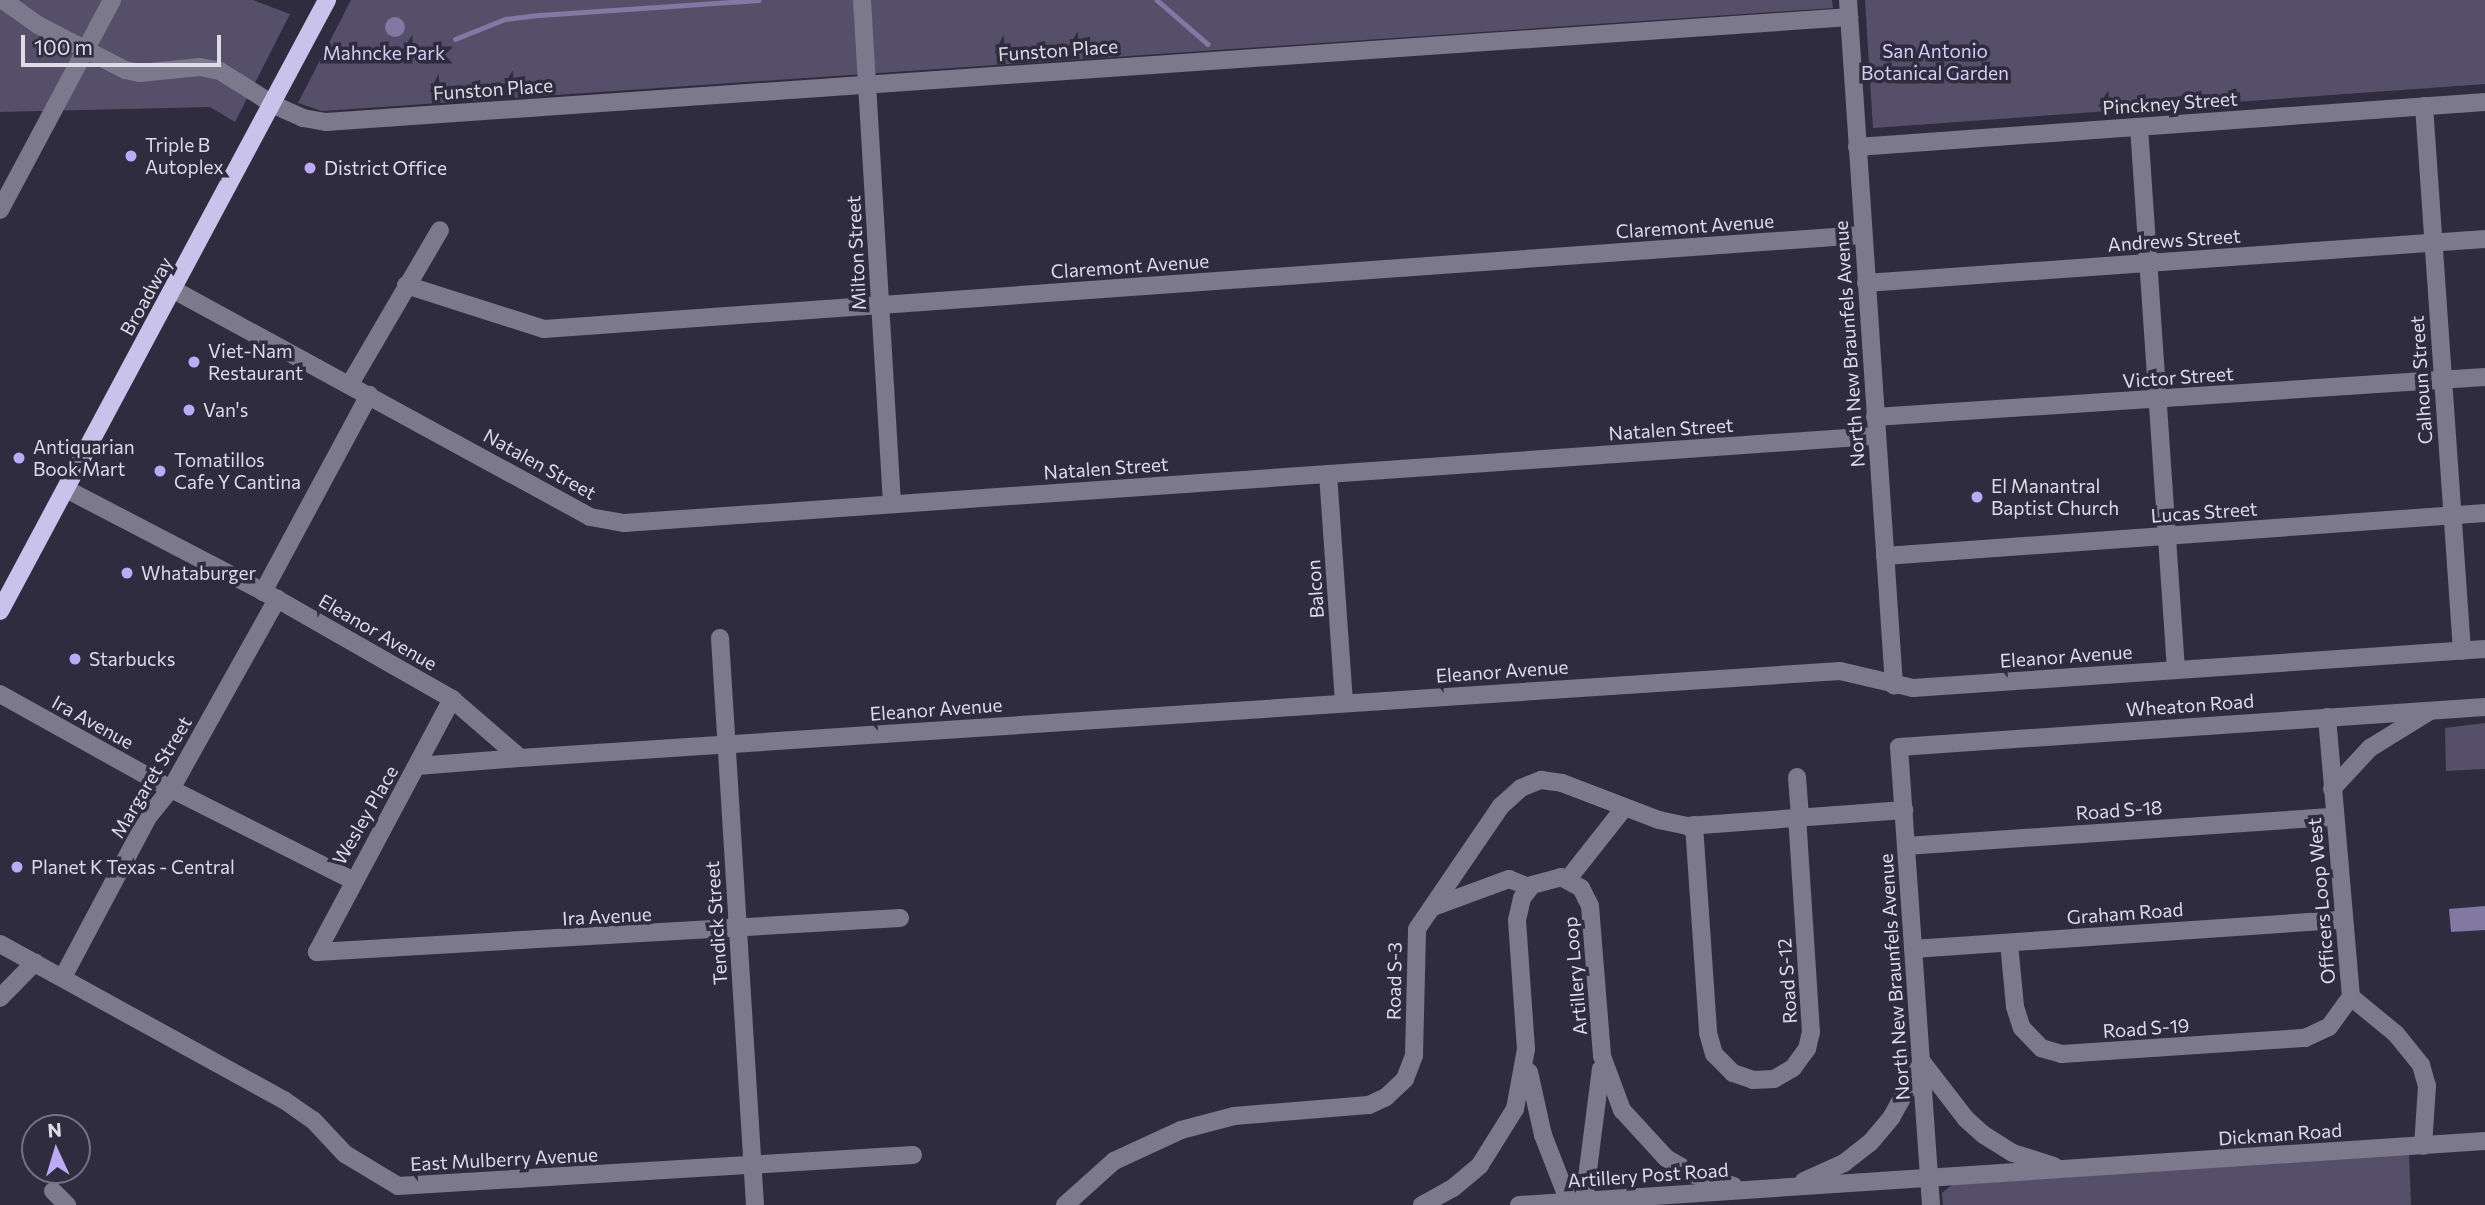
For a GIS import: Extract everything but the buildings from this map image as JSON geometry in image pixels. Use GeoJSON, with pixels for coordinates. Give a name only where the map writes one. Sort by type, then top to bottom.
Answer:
{"type":"FeatureCollection","features":[{"type":"Feature","properties":{"kind":"main road","name":"Broadway"},"geometry":{"type":"LineString","coordinates":[[0,611],[274,105],[327,0]]}},
{"type":"Feature","properties":{"kind":"street","name":"Funston Place"},"geometry":{"type":"LineString","coordinates":[[3,0],[38,25],[140,73],[200,67],[220,71],[274,105],[303,118],[326,121],[868,83],[1849,8]]}},
{"type":"Feature","properties":{"kind":"street"},"geometry":{"type":"LineString","coordinates":[[0,210],[113,0]]}},
{"type":"Feature","properties":{"kind":"street","name":"Milton Street"},"geometry":{"type":"LineString","coordinates":[[862,0],[892,503]]}},
{"type":"Feature","properties":{"kind":"street","name":"North New Braunfels Avenue"},"geometry":{"type":"LineString","coordinates":[[1849,8],[1894,685]]}},
{"type":"Feature","properties":{"kind":"street","name":"Pinckney Street"},"geometry":{"type":"LineString","coordinates":[[1857,147],[2485,102]]}},
{"type":"Feature","properties":{"kind":"street","name":"Calhoun Street"},"geometry":{"type":"LineString","coordinates":[[2424,106],[2462,651]]}},
{"type":"Feature","properties":{"kind":"street"},"geometry":{"type":"LineString","coordinates":[[2139,127],[2176,670]]}},
{"type":"Feature","properties":{"kind":"street"},"geometry":{"type":"LineString","coordinates":[[174,290],[350,384],[440,230]]}},
{"type":"Feature","properties":{"kind":"street","name":"Claremont Avenue"},"geometry":{"type":"LineString","coordinates":[[406,285],[544,329],[1863,235]]}},
{"type":"Feature","properties":{"kind":"street","name":"Andrews Street"},"geometry":{"type":"LineString","coordinates":[[1866,283],[2485,239]]}},
{"type":"Feature","properties":{"kind":"street","name":"Victor Street"},"geometry":{"type":"LineString","coordinates":[[1875,417],[2485,377]]}},
{"type":"Feature","properties":{"kind":"street","name":"Natalen Street"},"geometry":{"type":"LineString","coordinates":[[350,384],[590,517],[624,523],[1876,436]]}},
{"type":"Feature","properties":{"kind":"street","name":"Margaret Street"},"geometry":{"type":"LineString","coordinates":[[63,977],[148,817],[171,789],[369,395]]}},
{"type":"Feature","properties":{"kind":"street","name":"Balcon"},"geometry":{"type":"LineString","coordinates":[[1328,474],[1344,702]]}},
{"type":"Feature","properties":{"kind":"street","name":"Eleanor Avenue"},"geometry":{"type":"LineString","coordinates":[[66,489],[270,596],[452,699],[520,758]]}},
{"type":"Feature","properties":{"kind":"street","name":"Lucas Street"},"geometry":{"type":"LineString","coordinates":[[1885,556],[2485,513]]}},
{"type":"Feature","properties":{"kind":"street","name":"Tendick Street"},"geometry":{"type":"LineString","coordinates":[[720,638],[755,1205]]}},
{"type":"Feature","properties":{"kind":"street","name":"Eleanor Avenue"},"geometry":{"type":"LineString","coordinates":[[417,766],[1344,702],[1840,671],[1894,685],[2176,670],[2485,649]]}},
{"type":"Feature","properties":{"kind":"street","name":"Ira Avenue"},"geometry":{"type":"LineString","coordinates":[[0,694],[171,789],[352,880]]}},
{"type":"Feature","properties":{"kind":"street","name":"Wesley Place"},"geometry":{"type":"LineString","coordinates":[[317,952],[352,880],[452,699]]}},
{"type":"Feature","properties":{"kind":"street","name":"Wheaton Road"},"geometry":{"type":"LineString","coordinates":[[1899,747],[2485,707]]}},
{"type":"Feature","properties":{"kind":"street","name":"Officers Loop West"},"geometry":{"type":"LineString","coordinates":[[2332,789],[2377,743],[2432,710]]}},
{"type":"Feature","properties":{"kind":"street","name":"Officers Loop West"},"geometry":{"type":"LineString","coordinates":[[2328,717],[2341,919],[2351,998],[2396,1034],[2421,1065],[2427,1086],[2423,1146]]}},
{"type":"Feature","properties":{"kind":"street","name":"North New Braunfels Avenue"},"geometry":{"type":"LineString","coordinates":[[1899,747],[1931,1205]]}},
{"type":"Feature","properties":{"kind":"street"},"geometry":{"type":"LineString","coordinates":[[1797,778],[1798,817]]}},
{"type":"Feature","properties":{"kind":"street","name":"Road S-3"},"geometry":{"type":"LineString","coordinates":[[1065,1205],[1114,1161],[1181,1130],[1234,1116],[1369,1105],[1386,1097],[1405,1079],[1414,1055],[1414,940],[1501,806],[1521,788],[1541,780],[1562,783],[1624,808],[1694,825],[1904,810]]}},
{"type":"Feature","properties":{"kind":"street"},"geometry":{"type":"LineString","coordinates":[[1576,1201],[1533,1098],[1526,1049],[1517,920],[1522,898],[1529,887],[1553,878],[1568,879],[1624,808]]}},
{"type":"Feature","properties":{"kind":"street","name":"Road S-12"},"geometry":{"type":"LineString","coordinates":[[1694,825],[1708,1033],[1714,1054],[1733,1073],[1763,1080],[1793,1068],[1807,1049],[1811,1032],[1798,817]]}},
{"type":"Feature","properties":{"kind":"street","name":"Road S-18"},"geometry":{"type":"LineString","coordinates":[[1906,846],[2334,817]]}},
{"type":"Feature","properties":{"kind":"street"},"geometry":{"type":"LineString","coordinates":[[1433,907],[1509,879],[1529,887]]}},
{"type":"Feature","properties":{"kind":"street","name":"Artillery Loop"},"geometry":{"type":"LineString","coordinates":[[1568,879],[1581,888],[1590,906],[1602,1056],[1622,1110],[1658,1151],[1695,1175],[1753,1190]]}},
{"type":"Feature","properties":{"kind":"street","name":"Ira Avenue"},"geometry":{"type":"LineString","coordinates":[[317,952],[900,918]]}},
{"type":"Feature","properties":{"kind":"street","name":"Graham Road"},"geometry":{"type":"LineString","coordinates":[[1913,949],[2341,919]]}},
{"type":"Feature","properties":{"kind":"street","name":"Road S-19"},"geometry":{"type":"LineString","coordinates":[[2009,943],[2015,1006],[2022,1028],[2041,1048],[2062,1055],[2305,1038],[2329,1027],[2351,998]]}},
{"type":"Feature","properties":{"kind":"street","name":"East Mulberry Avenue"},"geometry":{"type":"LineString","coordinates":[[0,944],[299,1109],[345,1154],[386,1182],[417,1187],[913,1155]]}},
{"type":"Feature","properties":{"kind":"street"},"geometry":{"type":"LineString","coordinates":[[0,998],[35,962]]}},
{"type":"Feature","properties":{"kind":"street"},"geometry":{"type":"LineString","coordinates":[[1422,1205],[1467,1178],[1499,1141],[1520,1092],[1526,1049]]}},
{"type":"Feature","properties":{"kind":"street"},"geometry":{"type":"LineString","coordinates":[[1576,1201],[1602,1056]]}},
{"type":"Feature","properties":{"kind":"street","name":"Dickman Road"},"geometry":{"type":"LineString","coordinates":[[1922,1062],[1966,1119],[1998,1144],[2028,1160],[2078,1169]]}},
{"type":"Feature","properties":{"kind":"street","name":"Artillery Post Road"},"geometry":{"type":"LineString","coordinates":[[1781,1188],[1830,1171],[1870,1143],[1891,1118],[1922,1062]]}},
{"type":"Feature","properties":{"kind":"street","name":"Dickman Road"},"geometry":{"type":"LineString","coordinates":[[1930,1180],[2485,1141]]}},
{"type":"Feature","properties":{"kind":"street","name":"Artillery Post Road"},"geometry":{"type":"LineString","coordinates":[[1519,1205],[1930,1180]]}},
{"type":"Feature","properties":{"kind":"street"},"geometry":{"type":"LineString","coordinates":[[53,1191],[67,1205]]}},
{"type":"Feature","properties":{"kind":"green space"},"geometry":{"type":"Polygon","coordinates":[[[0,0],[253,0],[290,14],[235,122],[210,107],[0,112],[0,0]]]}},
{"type":"Feature","properties":{"kind":"green space","name":"Mahncke Park"},"geometry":{"type":"Polygon","coordinates":[[[351,0],[1832,0],[1833,8],[322,111],[298,103],[351,0]]]}},
{"type":"Feature","properties":{"kind":"green space","name":"San Antonio Botanical Garden"},"geometry":{"type":"Polygon","coordinates":[[[1865,0],[2485,0],[2485,84],[1873,128],[1865,0]]]}},
{"type":"Feature","properties":{"kind":"green space"},"geometry":{"type":"Polygon","coordinates":[[[2485,723],[2485,769],[2446,771],[2445,728],[2485,723]]]}},
{"type":"Feature","properties":{"kind":"green space"},"geometry":{"type":"Polygon","coordinates":[[[2409,1154],[2411,1205],[1943,1205],[1942,1193],[1952,1185],[2409,1154]]]}},
{"type":"Feature","properties":{"kind":"shaded area"},"geometry":{"type":"Polygon","coordinates":[[[395,17],[402,20],[405,27],[402,34],[395,37],[388,34],[385,27],[388,20],[395,17]]]}},
{"type":"Feature","properties":{"kind":"shaded area"},"geometry":{"type":"Polygon","coordinates":[[[2485,906],[2485,930],[2451,932],[2449,909],[2485,906]]]}},
{"type":"Feature","properties":{"kind":"waterway"},"geometry":{"type":"LineString","coordinates":[[455,39],[505,19],[758,0]]}},
{"type":"Feature","properties":{"kind":"waterway"},"geometry":{"type":"LineString","coordinates":[[1157,0],[1208,44]]}},
{"type":"Feature","properties":{"kind":"place","name":"Triple B Autoplex"},"geometry":{"type":"Point","coordinates":[131,156]}},
{"type":"Feature","properties":{"kind":"place","name":"District Office"},"geometry":{"type":"Point","coordinates":[310,168]}},
{"type":"Feature","properties":{"kind":"place","name":"Viet-Nam Restaurant"},"geometry":{"type":"Point","coordinates":[194,362]}},
{"type":"Feature","properties":{"kind":"place","name":"Van's"},"geometry":{"type":"Point","coordinates":[189,410]}},
{"type":"Feature","properties":{"kind":"place","name":"Antiquarian Book Mart"},"geometry":{"type":"Point","coordinates":[19,458]}},
{"type":"Feature","properties":{"kind":"place","name":"Tomatillos Cafe Y Cantina"},"geometry":{"type":"Point","coordinates":[160,471]}},
{"type":"Feature","properties":{"kind":"place","name":"El Manantral Baptist Church"},"geometry":{"type":"Point","coordinates":[1977,497]}},
{"type":"Feature","properties":{"kind":"place","name":"Whataburger"},"geometry":{"type":"Point","coordinates":[127,573]}},
{"type":"Feature","properties":{"kind":"place","name":"Starbucks"},"geometry":{"type":"Point","coordinates":[75,659]}},
{"type":"Feature","properties":{"kind":"place","name":"Planet K Texas - Central"},"geometry":{"type":"Point","coordinates":[17,867]}}]}
